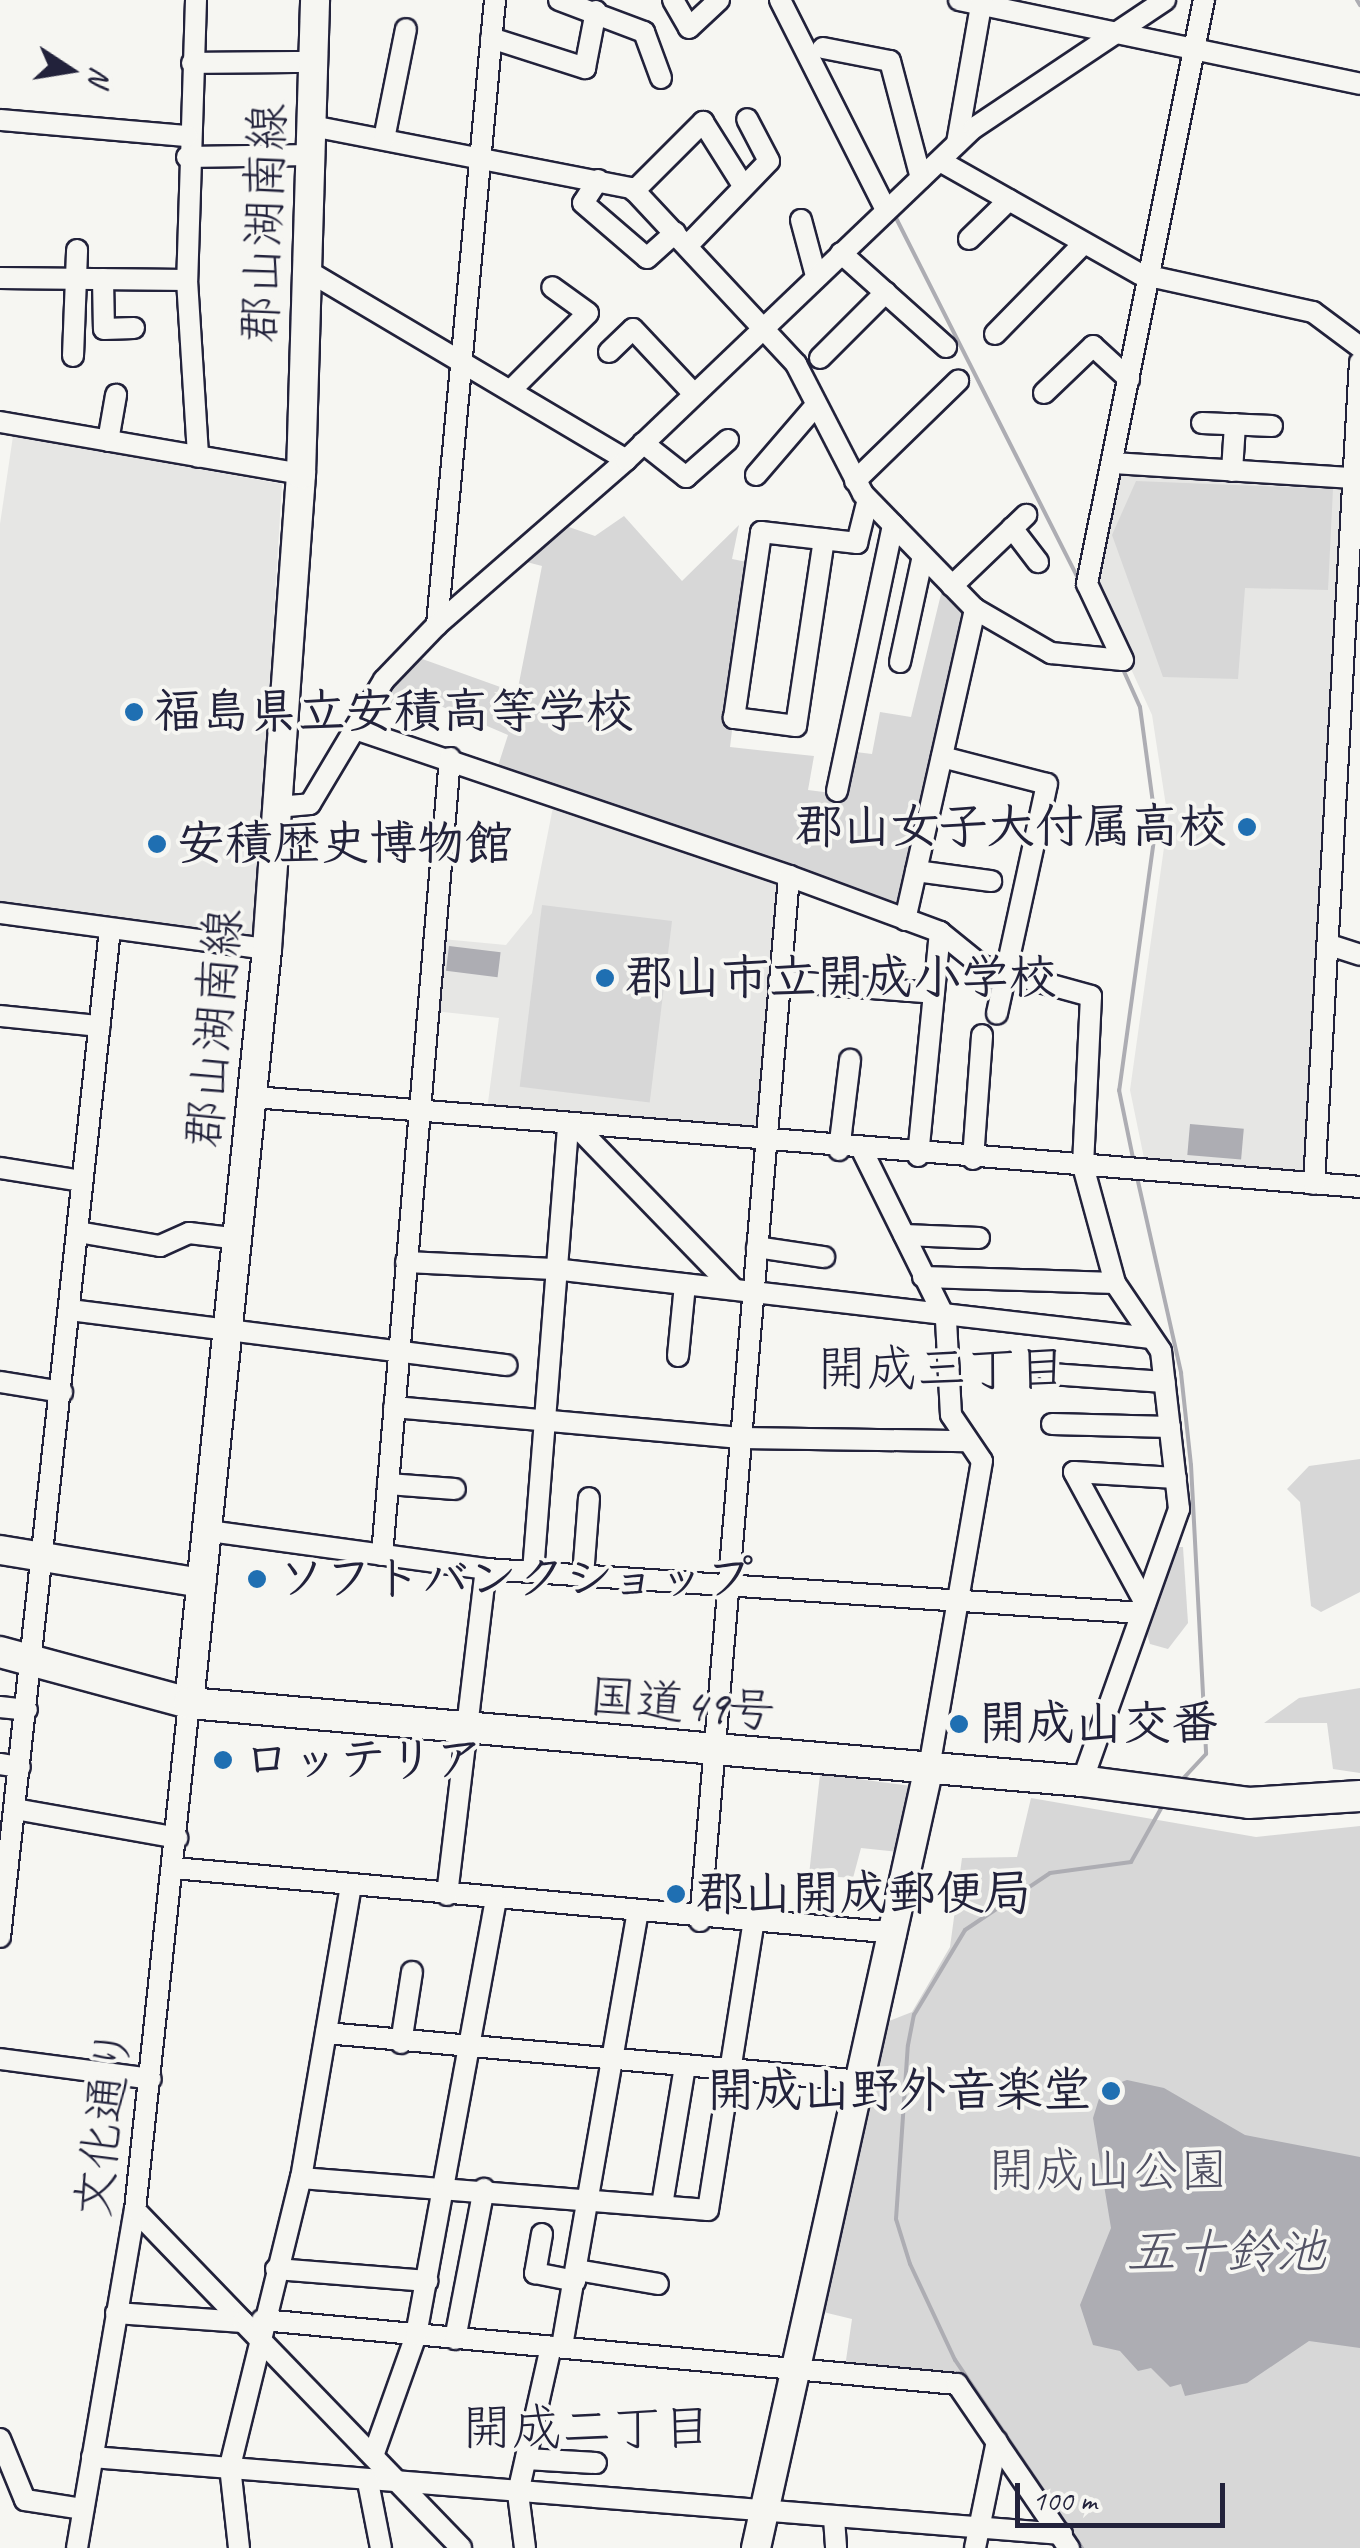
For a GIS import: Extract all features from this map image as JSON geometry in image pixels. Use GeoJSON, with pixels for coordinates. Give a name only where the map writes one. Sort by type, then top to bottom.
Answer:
{"type":"FeatureCollection","features":[{"type":"Feature","properties":{"kind":"highway","name":"国道49号"},"geometry":{"type":"LineString","coordinates":[[0,1652],[189,1703],[718,1754],[1082,1780],[1249,1804],[1360,1796]]}},
{"type":"Feature","properties":{"kind":"main road","name":"郡山湖南線"},"geometry":{"type":"LineString","coordinates":[[189,1703],[231,1330],[267,949],[301,474],[315,0]]}},
{"type":"Feature","properties":{"kind":"main road"},"geometry":{"type":"LineString","coordinates":[[0,1550],[201,1583]]}},
{"type":"Feature","properties":{"kind":"main road"},"geometry":{"type":"LineString","coordinates":[[756,2548],[863,2082],[929,1768]]}},
{"type":"Feature","properties":{"kind":"street"},"geometry":{"type":"LineString","coordinates":[[196,0],[187,146],[187,280],[198,457]]}},
{"type":"Feature","properties":{"kind":"street"},"geometry":{"type":"LineString","coordinates":[[437,625],[494,0]]}},
{"type":"Feature","properties":{"kind":"street"},"geometry":{"type":"LineString","coordinates":[[559,0],[644,32],[661,78]]}},
{"type":"Feature","properties":{"kind":"street"},"geometry":{"type":"LineString","coordinates":[[673,0],[689,28],[719,0]]}},
{"type":"Feature","properties":{"kind":"street"},"geometry":{"type":"LineString","coordinates":[[780,0],[886,210]]}},
{"type":"Feature","properties":{"kind":"street"},"geometry":{"type":"LineString","coordinates":[[959,0],[1360,86]]}},
{"type":"Feature","properties":{"kind":"street"},"geometry":{"type":"LineString","coordinates":[[277,806],[310,804],[384,680],[437,625],[626,460],[957,143],[1013,94],[1166,0]]}},
{"type":"Feature","properties":{"kind":"street"},"geometry":{"type":"LineString","coordinates":[[312,126],[634,190],[796,364],[812,410],[868,499],[975,609],[1051,653],[1123,660],[1088,584],[1204,0]]}},
{"type":"Feature","properties":{"kind":"street"},"geometry":{"type":"LineString","coordinates":[[957,143],[982,2]]}},
{"type":"Feature","properties":{"kind":"street"},"geometry":{"type":"LineString","coordinates":[[491,38],[584,68],[596,11]]}},
{"type":"Feature","properties":{"kind":"street"},"geometry":{"type":"LineString","coordinates":[[384,139],[406,30]]}},
{"type":"Feature","properties":{"kind":"street"},"geometry":{"type":"LineString","coordinates":[[824,48],[890,61],[921,178]]}},
{"type":"Feature","properties":{"kind":"street"},"geometry":{"type":"LineString","coordinates":[[192,63],[313,62]]}},
{"type":"Feature","properties":{"kind":"street"},"geometry":{"type":"LineString","coordinates":[[598,180],[584,204],[647,258],[681,240],[769,161],[747,119]]}},
{"type":"Feature","properties":{"kind":"street"},"geometry":{"type":"LineString","coordinates":[[0,120],[187,146],[311,155]]}},
{"type":"Feature","properties":{"kind":"street"},"geometry":{"type":"LineString","coordinates":[[634,190],[703,122],[742,184]]}},
{"type":"Feature","properties":{"kind":"street"},"geometry":{"type":"LineString","coordinates":[[940,161],[1148,276],[1313,312],[1360,347]]}},
{"type":"Feature","properties":{"kind":"street"},"geometry":{"type":"LineString","coordinates":[[969,239],[1009,200]]}},
{"type":"Feature","properties":{"kind":"street"},"geometry":{"type":"LineString","coordinates":[[801,220],[816,276]]}},
{"type":"Feature","properties":{"kind":"street"},"geometry":{"type":"LineString","coordinates":[[995,334],[1084,243]]}},
{"type":"Feature","properties":{"kind":"street"},"geometry":{"type":"LineString","coordinates":[[73,356],[77,250]]}},
{"type":"Feature","properties":{"kind":"street"},"geometry":{"type":"LineString","coordinates":[[841,253],[946,347]]}},
{"type":"Feature","properties":{"kind":"street"},"geometry":{"type":"LineString","coordinates":[[308,271],[462,358],[626,460]]}},
{"type":"Feature","properties":{"kind":"street"},"geometry":{"type":"LineString","coordinates":[[0,278],[187,280]]}},
{"type":"Feature","properties":{"kind":"street"},"geometry":{"type":"LineString","coordinates":[[103,279],[104,329],[134,328]]}},
{"type":"Feature","properties":{"kind":"street"},"geometry":{"type":"LineString","coordinates":[[512,390],[588,313],[552,287]]}},
{"type":"Feature","properties":{"kind":"street"},"geometry":{"type":"LineString","coordinates":[[820,358],[886,292]]}},
{"type":"Feature","properties":{"kind":"street"},"geometry":{"type":"LineString","coordinates":[[609,352],[633,329],[694,394]]}},
{"type":"Feature","properties":{"kind":"street"},"geometry":{"type":"LineString","coordinates":[[1044,393],[1093,346],[1129,379]]}},
{"type":"Feature","properties":{"kind":"street"},"geometry":{"type":"LineString","coordinates":[[1314,1184],[1350,668],[1350,478],[1360,362]]}},
{"type":"Feature","properties":{"kind":"street"},"geometry":{"type":"LineString","coordinates":[[855,481],[958,381]]}},
{"type":"Feature","properties":{"kind":"street"},"geometry":{"type":"LineString","coordinates":[[108,442],[116,395]]}},
{"type":"Feature","properties":{"kind":"street"},"geometry":{"type":"LineString","coordinates":[[756,475],[812,410]]}},
{"type":"Feature","properties":{"kind":"street"},"geometry":{"type":"LineString","coordinates":[[0,422],[301,474]]}},
{"type":"Feature","properties":{"kind":"street"},"geometry":{"type":"LineString","coordinates":[[1202,422],[1272,426]]}},
{"type":"Feature","properties":{"kind":"street"},"geometry":{"type":"LineString","coordinates":[[1232,471],[1235,424]]}},
{"type":"Feature","properties":{"kind":"street"},"geometry":{"type":"LineString","coordinates":[[643,444],[686,477],[728,440]]}},
{"type":"Feature","properties":{"kind":"street"},"geometry":{"type":"LineString","coordinates":[[1113,463],[1350,478]]}},
{"type":"Feature","properties":{"kind":"street"},"geometry":{"type":"LineString","coordinates":[[824,540],[796,726],[734,718],[761,532],[858,543],[868,499]]}},
{"type":"Feature","properties":{"kind":"street"},"geometry":{"type":"LineString","coordinates":[[952,586],[1019,522],[1038,562]]}},
{"type":"Feature","properties":{"kind":"street"},"geometry":{"type":"LineString","coordinates":[[837,791],[893,525]]}},
{"type":"Feature","properties":{"kind":"street"},"geometry":{"type":"LineString","coordinates":[[900,662],[923,556]]}},
{"type":"Feature","properties":{"kind":"street"},"geometry":{"type":"LineString","coordinates":[[905,920],[975,609]]}},
{"type":"Feature","properties":{"kind":"street"},"geometry":{"type":"LineString","coordinates":[[355,729],[450,758],[789,876],[940,932],[1007,974],[1090,996],[1083,1166],[1116,1283],[1151,1338],[1165,1382],[1180,1508],[1082,1780]]}},
{"type":"Feature","properties":{"kind":"street"},"geometry":{"type":"LineString","coordinates":[[942,757],[1047,784],[996,1014]]}},
{"type":"Feature","properties":{"kind":"street"},"geometry":{"type":"LineString","coordinates":[[382,1555],[450,758]]}},
{"type":"Feature","properties":{"kind":"street"},"geometry":{"type":"LineString","coordinates":[[916,870],[957,885],[991,881]]}},
{"type":"Feature","properties":{"kind":"street"},"geometry":{"type":"LineString","coordinates":[[700,1921],[732,1589],[741,1438],[743,1291],[756,1247],[789,876]]}},
{"type":"Feature","properties":{"kind":"street"},"geometry":{"type":"LineString","coordinates":[[0,913],[267,949]]}},
{"type":"Feature","properties":{"kind":"street"},"geometry":{"type":"LineString","coordinates":[[0,1937],[15,1809],[10,1765],[26,1710],[47,1557],[110,930]]}},
{"type":"Feature","properties":{"kind":"street"},"geometry":{"type":"LineString","coordinates":[[918,1156],[940,932]]}},
{"type":"Feature","properties":{"kind":"street"},"geometry":{"type":"LineString","coordinates":[[1330,945],[1360,955]]}},
{"type":"Feature","properties":{"kind":"street"},"geometry":{"type":"LineString","coordinates":[[779,981],[934,993]]}},
{"type":"Feature","properties":{"kind":"street"},"geometry":{"type":"LineString","coordinates":[[0,1016],[99,1026]]}},
{"type":"Feature","properties":{"kind":"street"},"geometry":{"type":"LineString","coordinates":[[973,1159],[982,1035]]}},
{"type":"Feature","properties":{"kind":"street"},"geometry":{"type":"LineString","coordinates":[[838,1150],[850,1060]]}},
{"type":"Feature","properties":{"kind":"street"},"geometry":{"type":"LineString","coordinates":[[254,1096],[838,1150],[1360,1188]]}},
{"type":"Feature","properties":{"kind":"street"},"geometry":{"type":"LineString","coordinates":[[533,1572],[554,1269],[572,1124]]}},
{"type":"Feature","properties":{"kind":"street"},"geometry":{"type":"LineString","coordinates":[[572,1124],[743,1291]]}},
{"type":"Feature","properties":{"kind":"street"},"geometry":{"type":"LineString","coordinates":[[863,1152],[946,1320],[947,1392],[966,1441],[982,1461],[929,1768]]}},
{"type":"Feature","properties":{"kind":"street"},"geometry":{"type":"LineString","coordinates":[[0,1168],[82,1181]]}},
{"type":"Feature","properties":{"kind":"street"},"geometry":{"type":"LineString","coordinates":[[78,1232],[160,1246],[190,1233],[240,1238]]}},
{"type":"Feature","properties":{"kind":"street"},"geometry":{"type":"LineString","coordinates":[[904,1235],[979,1238]]}},
{"type":"Feature","properties":{"kind":"street"},"geometry":{"type":"LineString","coordinates":[[756,1247],[824,1257]]}},
{"type":"Feature","properties":{"kind":"street"},"geometry":{"type":"LineString","coordinates":[[406,1262],[554,1269],[946,1320],[1151,1338]]}},
{"type":"Feature","properties":{"kind":"street"},"geometry":{"type":"LineString","coordinates":[[924,1277],[1116,1283]]}},
{"type":"Feature","properties":{"kind":"street"},"geometry":{"type":"LineString","coordinates":[[678,1356],[685,1284]]}},
{"type":"Feature","properties":{"kind":"street"},"geometry":{"type":"LineString","coordinates":[[70,1310],[506,1365]]}},
{"type":"Feature","properties":{"kind":"street"},"geometry":{"type":"LineString","coordinates":[[1050,1374],[1165,1382]]}},
{"type":"Feature","properties":{"kind":"street"},"geometry":{"type":"LineString","coordinates":[[0,1382],[62,1392]]}},
{"type":"Feature","properties":{"kind":"street"},"geometry":{"type":"LineString","coordinates":[[394,1408],[741,1438],[966,1441]]}},
{"type":"Feature","properties":{"kind":"street"},"geometry":{"type":"LineString","coordinates":[[1052,1424],[1170,1427]]}},
{"type":"Feature","properties":{"kind":"street"},"geometry":{"type":"LineString","coordinates":[[1143,1608],[1074,1472],[1176,1478]]}},
{"type":"Feature","properties":{"kind":"street"},"geometry":{"type":"LineString","coordinates":[[388,1484],[455,1489]]}},
{"type":"Feature","properties":{"kind":"street"},"geometry":{"type":"LineString","coordinates":[[583,1576],[590,1498]]}},
{"type":"Feature","properties":{"kind":"street"},"geometry":{"type":"LineString","coordinates":[[209,1532],[486,1569],[732,1589],[1143,1608]]}},
{"type":"Feature","properties":{"kind":"street"},"geometry":{"type":"LineString","coordinates":[[447,1895],[486,1569]]}},
{"type":"Feature","properties":{"kind":"street","name":"文化通り"},"geometry":{"type":"LineString","coordinates":[[76,2548],[135,2210],[189,1703]]}},
{"type":"Feature","properties":{"kind":"street"},"geometry":{"type":"LineString","coordinates":[[0,1706],[26,1710]]}},
{"type":"Feature","properties":{"kind":"street"},"geometry":{"type":"LineString","coordinates":[[15,1809],[177,1838]]}},
{"type":"Feature","properties":{"kind":"street"},"geometry":{"type":"LineString","coordinates":[[174,1868],[752,1926],[896,1933]]}},
{"type":"Feature","properties":{"kind":"street"},"geometry":{"type":"LineString","coordinates":[[239,2548],[230,2466],[254,2326],[276,2270],[301,2178],[351,1884]]}},
{"type":"Feature","properties":{"kind":"street"},"geometry":{"type":"LineString","coordinates":[[372,2456],[416,2335],[448,2186],[496,1901]]}},
{"type":"Feature","properties":{"kind":"street"},"geometry":{"type":"LineString","coordinates":[[525,2548],[518,2493],[576,2275],[615,2066],[637,1915]]}},
{"type":"Feature","properties":{"kind":"street"},"geometry":{"type":"LineString","coordinates":[[301,2178],[591,2197],[708,2210],[752,1926]]}},
{"type":"Feature","properties":{"kind":"street"},"geometry":{"type":"LineString","coordinates":[[400,2042],[412,1972]]}},
{"type":"Feature","properties":{"kind":"street"},"geometry":{"type":"LineString","coordinates":[[326,2033],[615,2066],[863,2082]]}},
{"type":"Feature","properties":{"kind":"street"},"geometry":{"type":"LineString","coordinates":[[0,2059],[151,2079]]}},
{"type":"Feature","properties":{"kind":"street"},"geometry":{"type":"LineString","coordinates":[[662,2205],[684,2072]]}},
{"type":"Feature","properties":{"kind":"street"},"geometry":{"type":"LineString","coordinates":[[455,2339],[484,2189]]}},
{"type":"Feature","properties":{"kind":"street"},"geometry":{"type":"LineString","coordinates":[[135,2210],[254,2326],[462,2548]]}},
{"type":"Feature","properties":{"kind":"street"},"geometry":{"type":"LineString","coordinates":[[542,2234],[535,2273],[658,2284]]}},
{"type":"Feature","properties":{"kind":"street"},"geometry":{"type":"LineString","coordinates":[[276,2270],[428,2281]]}},
{"type":"Feature","properties":{"kind":"street"},"geometry":{"type":"LineString","coordinates":[[116,2313],[556,2346],[956,2384],[1065,2541]]}},
{"type":"Feature","properties":{"kind":"street"},"geometry":{"type":"LineString","coordinates":[[0,2439],[25,2500],[83,2509]]}},
{"type":"Feature","properties":{"kind":"street"},"geometry":{"type":"LineString","coordinates":[[974,2538],[997,2441]]}},
{"type":"Feature","properties":{"kind":"street"},"geometry":{"type":"LineString","coordinates":[[92,2457],[230,2466],[401,2486],[834,2518],[974,2538],[1065,2541]]}},
{"type":"Feature","properties":{"kind":"street"},"geometry":{"type":"LineString","coordinates":[[526,2459],[596,2464]]}},
{"type":"Feature","properties":{"kind":"street"},"geometry":{"type":"LineString","coordinates":[[368,2482],[381,2548]]}},
{"type":"Feature","properties":{"kind":"street"},"geometry":{"type":"LineString","coordinates":[[834,2518],[836,2548]]}},
{"type":"Feature","properties":{"kind":"shaded area","name":"福島県立安積高等学校"},"geometry":{"type":"Polygon","coordinates":[[[13,436],[282,484],[254,939],[0,901],[0,524],[13,436]]]}},
{"type":"Feature","properties":{"kind":"shaded area","name":"郡山女子大付属高校"},"geometry":{"type":"Polygon","coordinates":[[[1117,468],[1343,482],[1310,1174],[1145,1163],[1130,1090],[1168,819],[1152,715],[1092,583],[1117,468]]]}},
{"type":"Feature","properties":{"kind":"shaded area","name":"郡山市立開成小学校"},"geometry":{"type":"Polygon","coordinates":[[[554,802],[782,883],[759,1138],[487,1110],[499,1018],[434,1011],[442,939],[506,945],[532,913],[554,802]]]}},
{"type":"Feature","properties":{"kind":"green space"},"geometry":{"type":"Polygon","coordinates":[[[1136,481],[1333,489],[1328,590],[1245,588],[1238,679],[1163,677],[1112,535],[1136,481]]]}},
{"type":"Feature","properties":{"kind":"green space"},"geometry":{"type":"Polygon","coordinates":[[[624,516],[682,581],[739,525],[732,559],[752,563],[730,747],[814,756],[808,790],[847,795],[856,752],[872,754],[880,712],[911,717],[943,586],[970,613],[902,911],[497,769],[508,735],[422,698],[414,715],[380,697],[414,656],[517,693],[542,566],[519,560],[563,525],[595,536],[624,516]]]}},
{"type":"Feature","properties":{"kind":"green space"},"geometry":{"type":"Polygon","coordinates":[[[542,905],[672,921],[650,1103],[520,1087],[542,905]]]}},
{"type":"Feature","properties":{"kind":"green space"},"geometry":{"type":"Polygon","coordinates":[[[1360,1459],[1360,1592],[1321,1612],[1311,1606],[1300,1502],[1287,1489],[1309,1466],[1360,1459]]]}},
{"type":"Feature","properties":{"kind":"green space"},"geometry":{"type":"Polygon","coordinates":[[[1174,1547],[1183,1547],[1188,1623],[1168,1649],[1150,1644],[1144,1624],[1174,1547]]]}},
{"type":"Feature","properties":{"kind":"green space"},"geometry":{"type":"Polygon","coordinates":[[[1360,1688],[1360,1773],[1333,1769],[1327,1723],[1264,1723],[1299,1698],[1360,1688]]]}},
{"type":"Feature","properties":{"kind":"green space"},"geometry":{"type":"Polygon","coordinates":[[[820,1774],[919,1787],[908,1853],[861,1848],[853,1878],[809,1875],[820,1774]]]}},
{"type":"Feature","properties":{"kind":"green space","name":"開成山公園"},"geometry":{"type":"Polygon","coordinates":[[[1031,1798],[1256,1837],[1360,1826],[1360,2548],[1073,2548],[959,2376],[845,2367],[852,2319],[819,2311],[884,2023],[912,2012],[950,1947],[962,1858],[1017,1857],[1031,1798]]]}},
{"type":"Feature","properties":{"kind":"water"},"geometry":{"type":"Polygon","coordinates":[[[449,946],[501,952],[498,977],[446,971],[449,946]]]}},
{"type":"Feature","properties":{"kind":"water"},"geometry":{"type":"Polygon","coordinates":[[[1190,1124],[1244,1129],[1241,1160],[1187,1155],[1190,1124]]]}},
{"type":"Feature","properties":{"kind":"water","name":"五十鈴池"},"geometry":{"type":"Polygon","coordinates":[[[1127,2080],[1164,2088],[1245,2135],[1360,2157],[1360,2348],[1309,2341],[1247,2383],[1185,2396],[1181,2384],[1170,2387],[1151,2368],[1138,2371],[1120,2351],[1093,2345],[1080,2305],[1111,2228],[1093,2118],[1102,2089],[1127,2080]]]}},
{"type":"Feature","properties":{"kind":"waterway"},"geometry":{"type":"LineString","coordinates":[[1357,0],[1360,5]]}},
{"type":"Feature","properties":{"kind":"waterway"},"geometry":{"type":"LineString","coordinates":[[895,216],[1078,578]]}},
{"type":"Feature","properties":{"kind":"waterway"},"geometry":{"type":"LineString","coordinates":[[1122,667],[1140,707],[1156,825],[1119,1090],[1134,1163]]}},
{"type":"Feature","properties":{"kind":"waterway"},"geometry":{"type":"LineString","coordinates":[[1137,1177],[1181,1373],[1191,1465],[1206,1754],[1181,1781]]}},
{"type":"Feature","properties":{"kind":"waterway"},"geometry":{"type":"LineString","coordinates":[[1082,2548],[955,2360],[910,2264],[896,2219],[908,2045],[914,2015],[965,1930],[1050,1873],[1131,1862],[1163,1805]]}},
{"type":"Feature","properties":{"kind":"place","name":"福島県立安積高等学校"},"geometry":{"type":"Point","coordinates":[134,712]}},
{"type":"Feature","properties":{"kind":"place","name":"郡山女子大付属高校"},"geometry":{"type":"Point","coordinates":[1247,827]}},
{"type":"Feature","properties":{"kind":"place","name":"安積歴史博物館"},"geometry":{"type":"Point","coordinates":[157,844]}},
{"type":"Feature","properties":{"kind":"place","name":"郡山市立開成小学校"},"geometry":{"type":"Point","coordinates":[605,978]}},
{"type":"Feature","properties":{"kind":"place","name":"ソフトバンクショップ"},"geometry":{"type":"Point","coordinates":[257,1579]}},
{"type":"Feature","properties":{"kind":"place","name":"開成山交番"},"geometry":{"type":"Point","coordinates":[959,1724]}},
{"type":"Feature","properties":{"kind":"place","name":"ロッテリア"},"geometry":{"type":"Point","coordinates":[223,1760]}},
{"type":"Feature","properties":{"kind":"place","name":"郡山開成郵便局"},"geometry":{"type":"Point","coordinates":[676,1894]}},
{"type":"Feature","properties":{"kind":"place","name":"開成山野外音楽堂"},"geometry":{"type":"Point","coordinates":[1111,2091]}},
{"type":"Feature","properties":{"kind":"district","name":"開成三丁目"},"geometry":{"type":"Point","coordinates":[942,1369]}},
{"type":"Feature","properties":{"kind":"district","name":"開成二丁目"},"geometry":{"type":"Point","coordinates":[587,2428]}}]}
